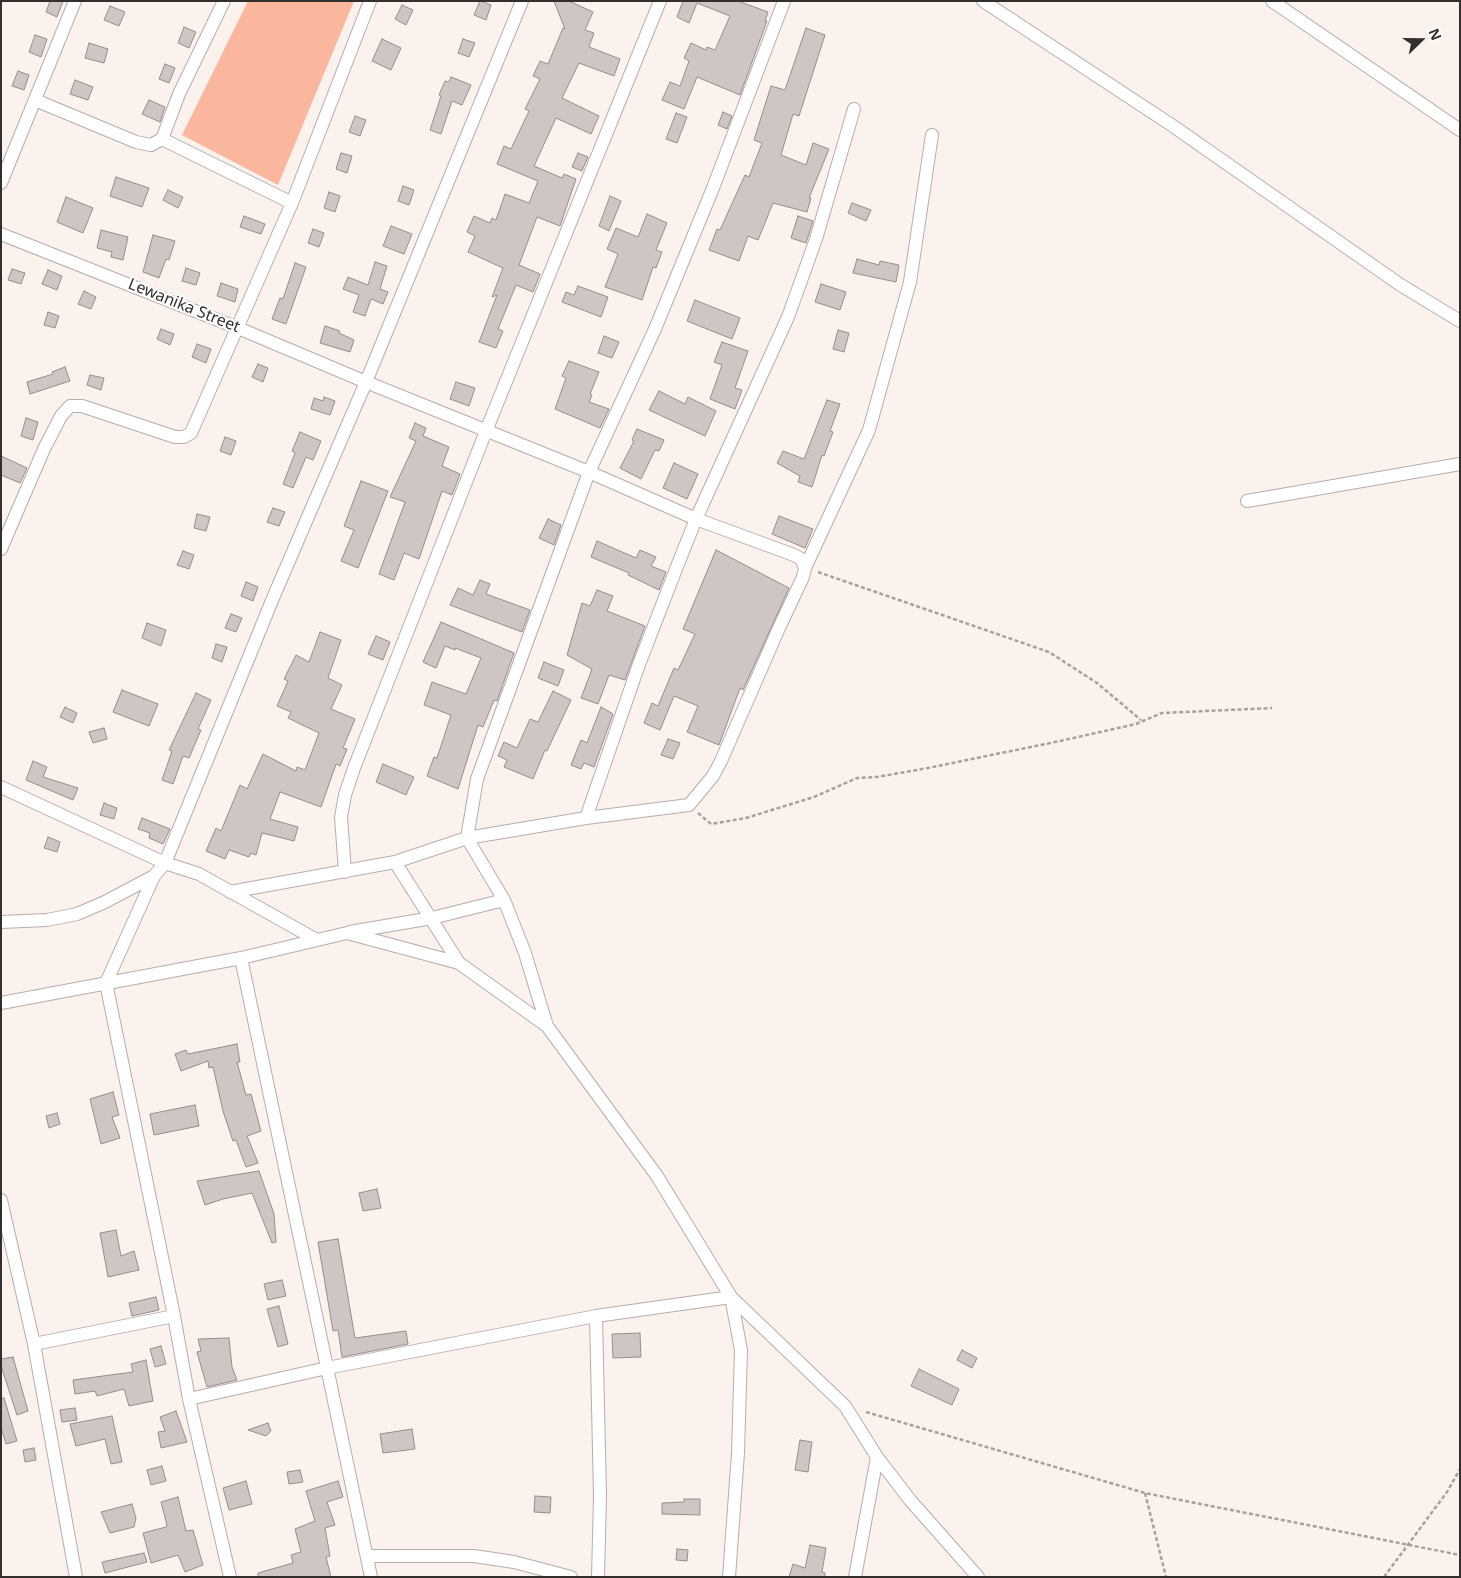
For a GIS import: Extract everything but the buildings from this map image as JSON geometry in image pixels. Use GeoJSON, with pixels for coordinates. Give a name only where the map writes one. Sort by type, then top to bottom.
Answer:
{"type":"FeatureCollection","features":[{"type":"Feature","properties":{"kind":"street"},"geometry":{"type":"LineString","coordinates":[[1,184],[75,1]]}},
{"type":"Feature","properties":{"kind":"street"},"geometry":{"type":"LineString","coordinates":[[35,100],[150,146],[162,138],[179,94],[224,1]]}},
{"type":"Feature","properties":{"kind":"street"},"geometry":{"type":"LineString","coordinates":[[1,549],[44,449],[61,416],[70,406],[82,406],[175,437],[184,438],[191,433],[292,203],[370,1]]}},
{"type":"Feature","properties":{"kind":"street"},"geometry":{"type":"LineString","coordinates":[[230,1577],[189,1399],[174,1316],[106,983],[154,876],[165,864],[277,589],[366,382],[522,1]]}},
{"type":"Feature","properties":{"kind":"street"},"geometry":{"type":"LineString","coordinates":[[345,872],[341,817],[345,795],[486,431],[660,1]]}},
{"type":"Feature","properties":{"kind":"street"},"geometry":{"type":"LineString","coordinates":[[547,1026],[525,953],[504,900],[466,838],[477,779],[589,472],[655,329],[713,188],[784,1]]}},
{"type":"Feature","properties":{"kind":"street"},"geometry":{"type":"LineString","coordinates":[[983,1],[1172,126],[1399,284],[1460,321]]}},
{"type":"Feature","properties":{"kind":"street"},"geometry":{"type":"LineString","coordinates":[[1272,1],[1460,130]]}},
{"type":"Feature","properties":{"kind":"street"},"geometry":{"type":"LineString","coordinates":[[586,818],[638,667],[696,519],[788,317],[816,239],[854,109]]}},
{"type":"Feature","properties":{"kind":"street"},"geometry":{"type":"LineString","coordinates":[[230,892],[395,862],[466,838],[586,818],[689,805],[713,776],[721,761],[803,577],[805,568],[869,430],[910,282],[932,135]]}},
{"type":"Feature","properties":{"kind":"street"},"geometry":{"type":"LineString","coordinates":[[162,138],[292,203]]}},
{"type":"Feature","properties":{"kind":"street","name":"Lewanika Street"},"geometry":{"type":"LineString","coordinates":[[1,234],[238,328],[589,472],[696,519],[794,555],[801,560],[805,568]]}},
{"type":"Feature","properties":{"kind":"street"},"geometry":{"type":"LineString","coordinates":[[1248,500],[1460,464]]}},
{"type":"Feature","properties":{"kind":"street"},"geometry":{"type":"LineString","coordinates":[[1,787],[165,864],[199,874],[315,939]]}},
{"type":"Feature","properties":{"kind":"street"},"geometry":{"type":"LineString","coordinates":[[395,862],[459,963]]}},
{"type":"Feature","properties":{"kind":"street"},"geometry":{"type":"LineString","coordinates":[[1,922],[47,920],[77,914],[105,902],[154,876]]}},
{"type":"Feature","properties":{"kind":"street"},"geometry":{"type":"LineString","coordinates":[[1,1003],[241,958],[315,939],[432,918],[504,900]]}},
{"type":"Feature","properties":{"kind":"street"},"geometry":{"type":"LineString","coordinates":[[347,933],[459,963],[547,1026],[657,1176],[731,1297],[845,1406],[876,1457],[910,1500],[978,1577]]}},
{"type":"Feature","properties":{"kind":"street"},"geometry":{"type":"LineString","coordinates":[[241,958],[371,1577]]}},
{"type":"Feature","properties":{"kind":"street"},"geometry":{"type":"LineString","coordinates":[[1,1200],[34,1344],[76,1577]]}},
{"type":"Feature","properties":{"kind":"street"},"geometry":{"type":"LineString","coordinates":[[189,1399],[326,1368],[596,1316],[731,1297]]}},
{"type":"Feature","properties":{"kind":"street"},"geometry":{"type":"LineString","coordinates":[[729,1577],[737,1463],[741,1350],[731,1297]]}},
{"type":"Feature","properties":{"kind":"street"},"geometry":{"type":"LineString","coordinates":[[34,1344],[174,1316]]}},
{"type":"Feature","properties":{"kind":"street"},"geometry":{"type":"LineString","coordinates":[[596,1316],[600,1496],[598,1577]]}},
{"type":"Feature","properties":{"kind":"street"},"geometry":{"type":"LineString","coordinates":[[855,1577],[876,1457]]}},
{"type":"Feature","properties":{"kind":"street"},"geometry":{"type":"LineString","coordinates":[[367,1556],[474,1556],[514,1562],[572,1577]]}},
{"type":"Feature","properties":{"kind":"path"},"geometry":{"type":"LineString","coordinates":[[805,568],[1049,652],[1097,683],[1141,720]]}},
{"type":"Feature","properties":{"kind":"path"},"geometry":{"type":"LineString","coordinates":[[689,805],[711,824],[737,820],[814,797],[857,778],[877,778],[919,770],[1136,724],[1162,714],[1272,708]]}},
{"type":"Feature","properties":{"kind":"path"},"geometry":{"type":"LineString","coordinates":[[845,1406],[1144,1493],[1460,1555]]}},
{"type":"Feature","properties":{"kind":"path"},"geometry":{"type":"LineString","coordinates":[[1384,1577],[1447,1492],[1460,1469]]}},
{"type":"Feature","properties":{"kind":"path"},"geometry":{"type":"LineString","coordinates":[[1144,1493],[1166,1577]]}},
{"type":"Feature","properties":{"kind":"shaded area"},"geometry":{"type":"Polygon","coordinates":[[[248,1],[354,1],[278,185],[182,135],[248,1]]]}}]}
